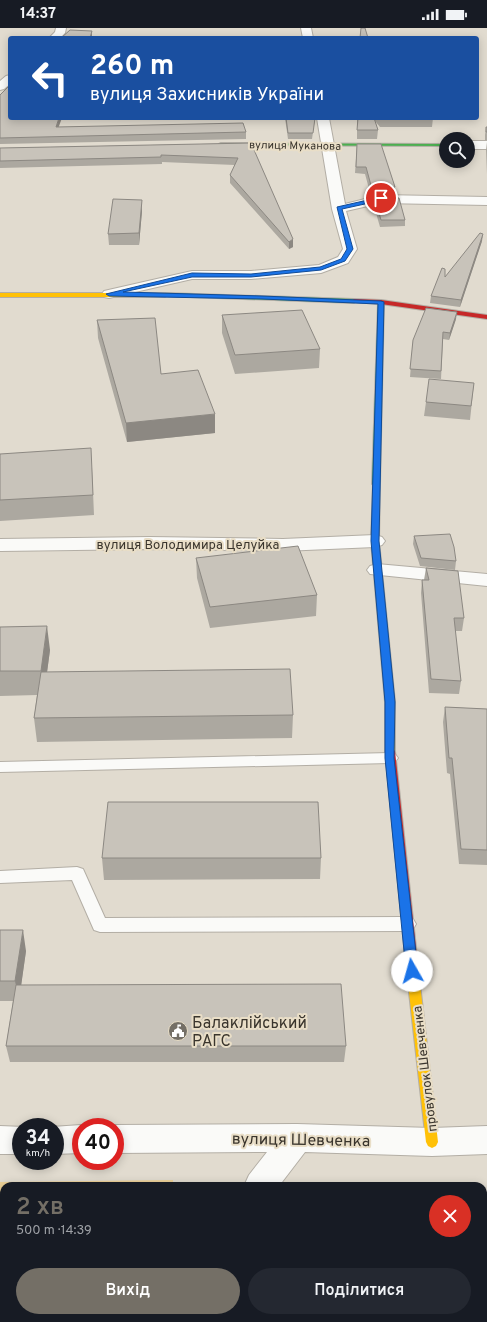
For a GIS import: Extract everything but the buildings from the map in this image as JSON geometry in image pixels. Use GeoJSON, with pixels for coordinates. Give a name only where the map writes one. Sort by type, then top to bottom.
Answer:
{"type":"FeatureCollection","features":[{"type":"Feature","properties":{"kind":"street"},"geometry":{"type":"LineString","coordinates":[[0,87],[8,80]]}},
{"type":"Feature","properties":{"kind":"street"},"geometry":{"type":"LineString","coordinates":[[109,294],[192,275],[251,275],[321,269],[343,260],[350,249],[339,208],[323,120]]}},
{"type":"Feature","properties":{"kind":"street","name":"вулиця Муканова"},"geometry":{"type":"LineString","coordinates":[[215,144],[439,145]]}},
{"type":"Feature","properties":{"kind":"street"},"geometry":{"type":"LineString","coordinates":[[475,145],[487,145]]}},
{"type":"Feature","properties":{"kind":"street"},"geometry":{"type":"LineString","coordinates":[[339,208],[381,198],[487,201]]}},
{"type":"Feature","properties":{"kind":"street"},"geometry":{"type":"LineString","coordinates":[[0,295],[109,294],[262,297],[381,302],[487,317]]}},
{"type":"Feature","properties":{"kind":"street","name":"провулок Шевченка"},"geometry":{"type":"LineString","coordinates":[[381,302],[375,541],[390,702],[390,758],[432,1142]]}},
{"type":"Feature","properties":{"kind":"street","name":"вулиця Володимира Целуйка"},"geometry":{"type":"LineString","coordinates":[[0,545],[150,543],[283,545],[375,541]]}},
{"type":"Feature","properties":{"kind":"street"},"geometry":{"type":"LineString","coordinates":[[377,570],[487,580]]}},
{"type":"Feature","properties":{"kind":"street"},"geometry":{"type":"LineString","coordinates":[[263,1182],[297,1138]]}},
{"type":"Feature","properties":{"kind":"street","name":"вулиця Шевченка"},"geometry":{"type":"LineString","coordinates":[[124,1139],[297,1138],[432,1142],[487,1140]]}},
{"type":"Feature","properties":{"kind":"street"},"geometry":{"type":"LineString","coordinates":[[0,1140],[12,1140]]}},
{"type":"Feature","properties":{"kind":"lane"},"geometry":{"type":"LineString","coordinates":[[0,767],[390,758]]}},
{"type":"Feature","properties":{"kind":"lane"},"geometry":{"type":"LineString","coordinates":[[0,877],[77,873],[100,925],[407,924]]}},
{"type":"Feature","properties":{"kind":"shaded area"},"geometry":{"type":"Polygon","coordinates":[[[173,1180],[173,1182],[0,1182],[173,1180]]]}},
{"type":"Feature","properties":{"kind":"traffic: fast"},"geometry":{"type":"LineString","coordinates":[[221,144],[439,145]]}},
{"type":"Feature","properties":{"kind":"traffic: fast"},"geometry":{"type":"LineString","coordinates":[[165,295],[354,301]]}},
{"type":"Feature","properties":{"kind":"traffic: fast"},"geometry":{"type":"LineString","coordinates":[[376,484],[381,302]]}},
{"type":"Feature","properties":{"kind":"traffic: slow"},"geometry":{"type":"LineString","coordinates":[[0,295],[165,295]]}},
{"type":"Feature","properties":{"kind":"traffic: slow"},"geometry":{"type":"LineString","coordinates":[[376,484],[375,541],[390,702],[390,751]]}},
{"type":"Feature","properties":{"kind":"traffic: slow"},"geometry":{"type":"LineString","coordinates":[[412,966],[432,1142]]}},
{"type":"Feature","properties":{"kind":"traffic: jam"},"geometry":{"type":"LineString","coordinates":[[354,301],[381,302],[487,317]]}},
{"type":"Feature","properties":{"kind":"traffic: jam"},"geometry":{"type":"LineString","coordinates":[[390,751],[412,966]]}},
{"type":"Feature","properties":{"kind":"place","name":"Балаклійський РАГС"},"geometry":{"type":"Point","coordinates":[178,1031]}},
{"type":"Feature","properties":{"kind":"route"},"geometry":{"type":"LineString","coordinates":[[381,198],[339,208],[350,249],[343,260],[321,269],[251,275],[192,275],[109,294],[262,297],[381,302],[375,541],[390,702],[390,758],[412,971]]}}]}
